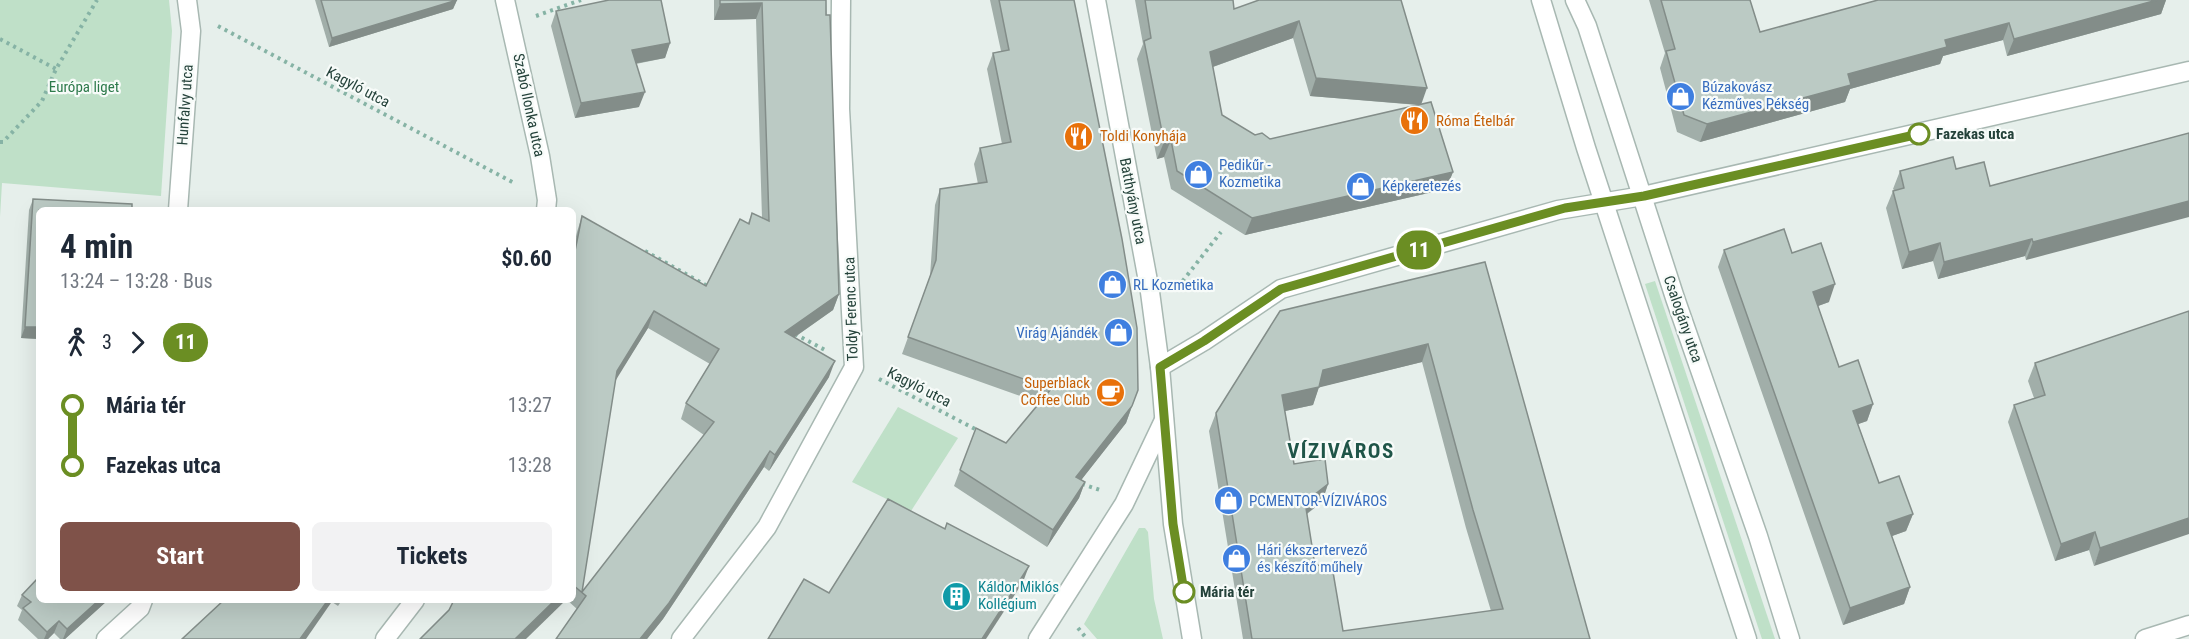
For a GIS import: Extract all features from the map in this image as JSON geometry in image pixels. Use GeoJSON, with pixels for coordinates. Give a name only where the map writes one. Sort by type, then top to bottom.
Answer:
{"type":"FeatureCollection","features":[{"type":"Feature","properties":{"kind":"street","name":"Szabó Ilonka utca"},"geometry":{"type":"LineString","coordinates":[[505,0],[540,156],[546,207]]}},
{"type":"Feature","properties":{"kind":"street","name":"Toldy Ferenc utca"},"geometry":{"type":"LineString","coordinates":[[681,639],[767,527],[854,367],[840,109],[841,0]]}},
{"type":"Feature","properties":{"kind":"street","name":"Batthyány utca"},"geometry":{"type":"LineString","coordinates":[[1096,0],[1150,292],[1160,367]]}},
{"type":"Feature","properties":{"kind":"street"},"geometry":{"type":"LineString","coordinates":[[1541,0],[1604,202],[1747,639]]}},
{"type":"Feature","properties":{"kind":"street","name":"Csalogány utca"},"geometry":{"type":"LineString","coordinates":[[1575,0],[1587,26],[1676,298],[1758,536],[1790,639]]}},
{"type":"Feature","properties":{"kind":"street","name":"Hunfalvy utca"},"geometry":{"type":"LineString","coordinates":[[178,207],[190,31],[188,5]]}},
{"type":"Feature","properties":{"kind":"street"},"geometry":{"type":"LineString","coordinates":[[1192,639],[1173,524],[1160,367],[1204,341],[1281,289],[1558,210],[1644,196],[2189,71]]}},
{"type":"Feature","properties":{"kind":"street"},"geometry":{"type":"LineString","coordinates":[[1038,639],[1124,504],[1164,419]]}},
{"type":"Feature","properties":{"kind":"street"},"geometry":{"type":"LineString","coordinates":[[106,639],[140,608],[142,603]]}},
{"type":"Feature","properties":{"kind":"street"},"geometry":{"type":"LineString","coordinates":[[385,639],[413,603]]}},
{"type":"Feature","properties":{"kind":"street"},"geometry":{"type":"LineString","coordinates":[[2145,639],[2189,625]]}},
{"type":"Feature","properties":{"kind":"path"},"geometry":{"type":"LineString","coordinates":[[0,142],[3,142],[42,101],[56,69],[97,0]]}},
{"type":"Feature","properties":{"kind":"path"},"geometry":{"type":"LineString","coordinates":[[511,24],[581,0]]}},
{"type":"Feature","properties":{"kind":"path","name":"Kagyló utca"},"geometry":{"type":"LineString","coordinates":[[188,5],[517,185]]}},
{"type":"Feature","properties":{"kind":"path"},"geometry":{"type":"LineString","coordinates":[[0,39],[56,69]]}},
{"type":"Feature","properties":{"kind":"path"},"geometry":{"type":"LineString","coordinates":[[1178,287],[1221,232]]}},
{"type":"Feature","properties":{"kind":"path"},"geometry":{"type":"LineString","coordinates":[[634,246],[718,292]]}},
{"type":"Feature","properties":{"kind":"path","name":"Kagyló utca"},"geometry":{"type":"LineString","coordinates":[[792,332],[854,367],[982,433]]}},
{"type":"Feature","properties":{"kind":"path"},"geometry":{"type":"LineString","coordinates":[[1078,482],[1089,488]]}},
{"type":"Feature","properties":{"kind":"path"},"geometry":{"type":"LineString","coordinates":[[1076,625],[1087,639]]}},
{"type":"Feature","properties":{"kind":"green space","name":"Európa liget"},"geometry":{"type":"Polygon","coordinates":[[[0,0],[169,0],[172,31],[161,196],[2,183],[0,217],[0,0]]]}},
{"type":"Feature","properties":{"kind":"green space"},"geometry":{"type":"Polygon","coordinates":[[[1655,281],[1775,639],[1762,639],[1645,284],[1655,281]]]}},
{"type":"Feature","properties":{"kind":"green space"},"geometry":{"type":"Polygon","coordinates":[[[898,407],[958,438],[911,511],[852,482],[898,407]]]}},
{"type":"Feature","properties":{"kind":"green space","name":"Mária tér"},"geometry":{"type":"Polygon","coordinates":[[[1139,528],[1145,528],[1148,532],[1154,599],[1163,639],[1097,639],[1084,624],[1139,528]]]}},
{"type":"Feature","properties":{"kind":"building"},"geometry":{"type":"Polygon","coordinates":[[[321,0],[457,0],[332,38],[321,0]]]}},
{"type":"Feature","properties":{"kind":"building"},"geometry":{"type":"Polygon","coordinates":[[[609,0],[661,0],[670,43],[632,50],[645,92],[581,103],[556,11],[609,0]]]}},
{"type":"Feature","properties":{"kind":"building"},"geometry":{"type":"Polygon","coordinates":[[[720,0],[826,0],[826,15],[830,15],[839,294],[785,332],[835,361],[775,455],[770,451],[669,603],[640,639],[556,639],[586,596],[576,588],[576,246],[582,216],[706,286],[740,219],[749,224],[752,213],[769,221],[762,3],[720,4],[720,0]],[[654,311],[617,371],[582,592],[714,422],[686,403],[719,349],[654,311]]]}},
{"type":"Feature","properties":{"kind":"building"},"geometry":{"type":"Polygon","coordinates":[[[999,0],[1074,0],[1122,239],[1137,328],[1138,390],[1132,406],[1076,477],[1085,482],[1053,530],[960,470],[976,428],[1006,443],[1051,389],[908,337],[936,260],[940,189],[987,182],[980,148],[1011,142],[993,53],[1009,50],[999,0]]]}},
{"type":"Feature","properties":{"kind":"building"},"geometry":{"type":"Polygon","coordinates":[[[1145,0],[1233,0],[1234,9],[1259,0],[1401,0],[1427,88],[1316,78],[1299,21],[1210,52],[1222,115],[1255,135],[1262,133],[1270,139],[1431,102],[1453,172],[1252,218],[1177,171],[1171,140],[1164,142],[1144,41],[1151,38],[1145,0]]]}},
{"type":"Feature","properties":{"kind":"building"},"geometry":{"type":"Polygon","coordinates":[[[1661,0],[1750,0],[1760,32],[1878,0],[2157,0],[2014,39],[2009,23],[1945,40],[1947,47],[1848,74],[1851,85],[1707,124],[1684,115],[1666,51],[1675,49],[1661,0]]]}},
{"type":"Feature","properties":{"kind":"building"},"geometry":{"type":"Polygon","coordinates":[[[2189,133],[2189,201],[2033,242],[2032,239],[1944,262],[1940,243],[1909,252],[1893,191],[1904,188],[1900,171],[1953,157],[1956,169],[1984,162],[1990,186],[2189,133]]]}},
{"type":"Feature","properties":{"kind":"building"},"geometry":{"type":"Polygon","coordinates":[[[33,199],[132,204],[132,207],[36,207],[36,327],[25,327],[33,199]]]}},
{"type":"Feature","properties":{"kind":"building"},"geometry":{"type":"Polygon","coordinates":[[[1784,229],[1792,253],[1821,243],[1835,284],[1813,292],[1839,367],[1858,360],[1873,404],[1853,411],[1879,483],[1899,476],[1913,514],[1887,523],[1910,587],[1850,608],[1724,250],[1784,229]]]}},
{"type":"Feature","properties":{"kind":"building"},"geometry":{"type":"Polygon","coordinates":[[[1485,262],[1590,639],[1252,639],[1216,413],[1280,311],[1485,262]],[[1428,344],[1323,370],[1319,387],[1282,395],[1294,464],[1325,459],[1328,484],[1305,502],[1315,565],[1332,566],[1343,631],[1503,609],[1473,510],[1428,344]]]}},
{"type":"Feature","properties":{"kind":"building"},"geometry":{"type":"Polygon","coordinates":[[[2189,311],[2189,518],[2100,548],[2095,532],[2061,544],[2014,405],[2045,395],[2035,363],[2189,311]]]}},
{"type":"Feature","properties":{"kind":"building"},"geometry":{"type":"Polygon","coordinates":[[[888,499],[945,529],[947,523],[1029,566],[982,639],[768,639],[804,579],[829,593],[888,499]]]}},
{"type":"Feature","properties":{"kind":"building"},"geometry":{"type":"Polygon","coordinates":[[[36,580],[36,603],[96,603],[67,629],[59,621],[47,632],[23,608],[31,602],[22,595],[36,580]]]}},
{"type":"Feature","properties":{"kind":"building"},"geometry":{"type":"Polygon","coordinates":[[[221,603],[326,603],[300,639],[182,639],[221,603]]]}},
{"type":"Feature","properties":{"kind":"building"},"geometry":{"type":"Polygon","coordinates":[[[452,603],[552,603],[515,639],[420,639],[449,610],[452,603]]]}},
{"type":"Feature","properties":{"kind":"bus line","name":"11"},"geometry":{"type":"LineString","coordinates":[[1184,592],[1173,524],[1160,367],[1204,341],[1281,289],[1565,208],[1644,196],[1919,134]]}},
{"type":"Feature","properties":{"kind":"place","name":"Búzakovász Kézműves Pékség"},"geometry":{"type":"Point","coordinates":[1681,96]}},
{"type":"Feature","properties":{"kind":"place","name":"Róma Ételbár"},"geometry":{"type":"Point","coordinates":[1415,121]}},
{"type":"Feature","properties":{"kind":"place","name":"Fazekas utca"},"geometry":{"type":"Point","coordinates":[1919,134]}},
{"type":"Feature","properties":{"kind":"place","name":"Toldi Konyhája"},"geometry":{"type":"Point","coordinates":[1079,136]}},
{"type":"Feature","properties":{"kind":"place","name":"Pedikűr - Kozmetika"},"geometry":{"type":"Point","coordinates":[1198,174]}},
{"type":"Feature","properties":{"kind":"place","name":"Képkeretezés"},"geometry":{"type":"Point","coordinates":[1361,186]}},
{"type":"Feature","properties":{"kind":"place","name":"RL Kozmetika"},"geometry":{"type":"Point","coordinates":[1112,285]}},
{"type":"Feature","properties":{"kind":"place","name":"Virág Ajándék"},"geometry":{"type":"Point","coordinates":[1119,333]}},
{"type":"Feature","properties":{"kind":"place","name":"Superblack Coffee Club"},"geometry":{"type":"Point","coordinates":[1111,392]}},
{"type":"Feature","properties":{"kind":"place","name":"PCMENTOR-VÍZIVÁROS"},"geometry":{"type":"Point","coordinates":[1228,501]}},
{"type":"Feature","properties":{"kind":"place","name":"Hári ékszertervező és készítő műhely"},"geometry":{"type":"Point","coordinates":[1236,559]}},
{"type":"Feature","properties":{"kind":"place","name":"Mária tér"},"geometry":{"type":"Point","coordinates":[1184,592]}},
{"type":"Feature","properties":{"kind":"place","name":"Káldor Miklós Kollégium"},"geometry":{"type":"Point","coordinates":[957,596]}},
{"type":"Feature","properties":{"kind":"district","name":"VÍZIVÁROS"},"geometry":{"type":"Point","coordinates":[1341,451]}}]}
